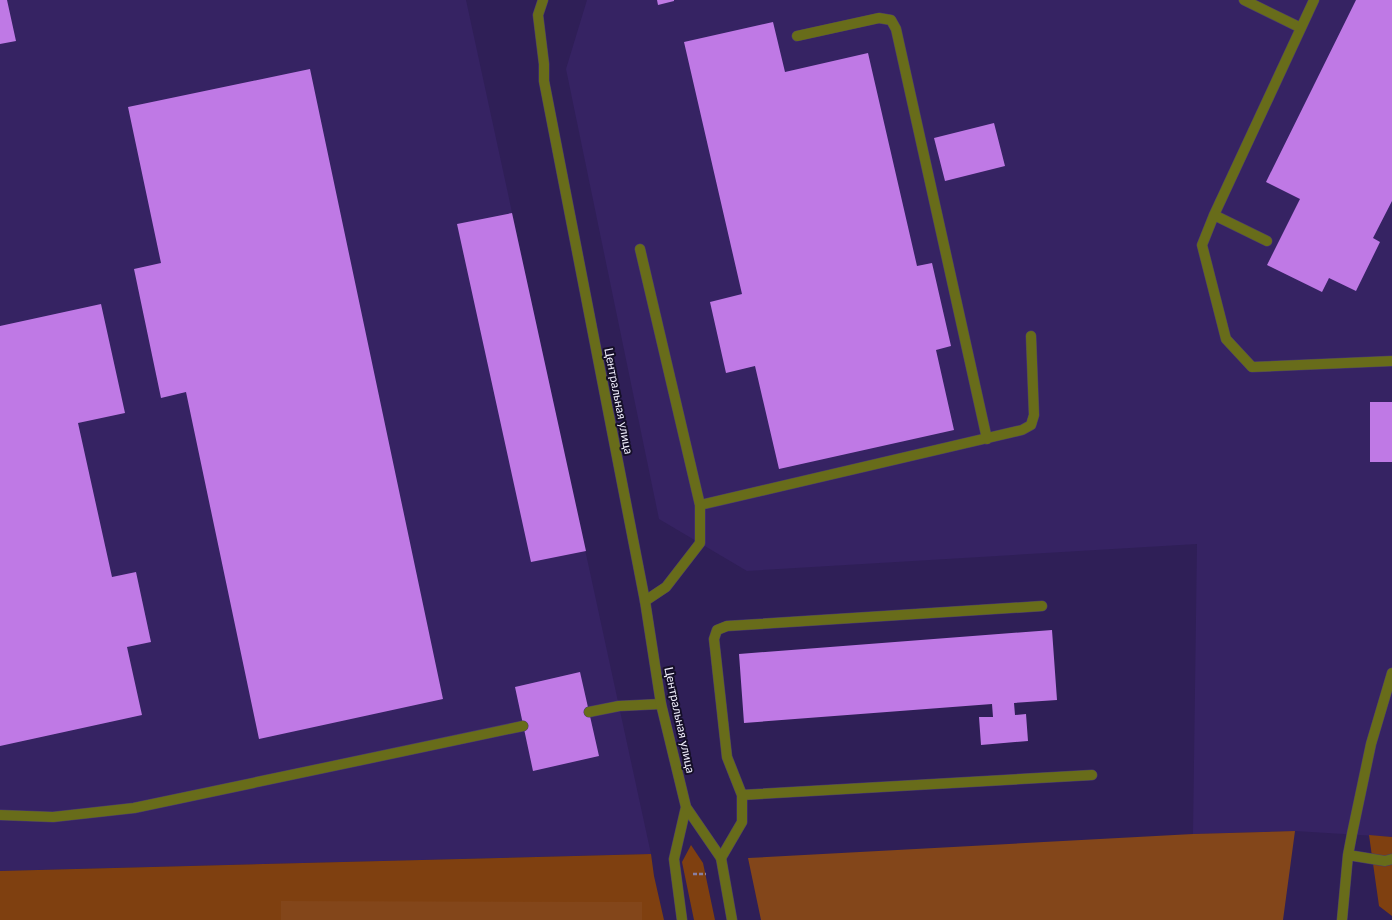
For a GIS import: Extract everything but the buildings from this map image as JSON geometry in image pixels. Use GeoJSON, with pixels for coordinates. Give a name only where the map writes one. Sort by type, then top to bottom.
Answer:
{"type":"FeatureCollection","features":[{"type":"Feature","properties":{"kind":"street","name":"Центральная улица"},"geometry":{"type":"LineString","coordinates":[[543,0],[538,15],[544,64],[544,81],[645,600],[662,704],[686,807]]}},
{"type":"Feature","properties":{"kind":"street"},"geometry":{"type":"LineString","coordinates":[[1244,0],[1301,28]]}},
{"type":"Feature","properties":{"kind":"street"},"geometry":{"type":"LineString","coordinates":[[1314,0],[1214,215],[1202,245],[1226,339],[1252,367],[1392,361]]}},
{"type":"Feature","properties":{"kind":"street"},"geometry":{"type":"LineString","coordinates":[[796,36],[879,18],[891,20],[896,29],[987,439]]}},
{"type":"Feature","properties":{"kind":"street"},"geometry":{"type":"LineString","coordinates":[[1214,215],[1267,241]]}},
{"type":"Feature","properties":{"kind":"street"},"geometry":{"type":"LineString","coordinates":[[640,249],[700,505],[700,543],[666,587],[645,600]]}},
{"type":"Feature","properties":{"kind":"street"},"geometry":{"type":"LineString","coordinates":[[700,505],[1022,430],[1031,425],[1034,415],[1031,336]]}},
{"type":"Feature","properties":{"kind":"street"},"geometry":{"type":"LineString","coordinates":[[721,858],[742,822],[742,795],[727,757],[714,639],[717,630],[728,626],[1042,606]]}},
{"type":"Feature","properties":{"kind":"street"},"geometry":{"type":"LineString","coordinates":[[1342,920],[1348,855],[1371,744],[1392,673]]}},
{"type":"Feature","properties":{"kind":"street"},"geometry":{"type":"LineString","coordinates":[[589,712],[619,706],[662,704]]}},
{"type":"Feature","properties":{"kind":"street"},"geometry":{"type":"LineString","coordinates":[[0,815],[54,817],[134,808],[523,726]]}},
{"type":"Feature","properties":{"kind":"street"},"geometry":{"type":"LineString","coordinates":[[742,795],[1092,775]]}},
{"type":"Feature","properties":{"kind":"street"},"geometry":{"type":"LineString","coordinates":[[686,807],[721,858],[732,920]]}},
{"type":"Feature","properties":{"kind":"street"},"geometry":{"type":"LineString","coordinates":[[682,920],[674,859],[686,807]]}},
{"type":"Feature","properties":{"kind":"street"},"geometry":{"type":"LineString","coordinates":[[1348,855],[1385,861],[1392,860]]}},
{"type":"Feature","properties":{"kind":"shaded area"},"geometry":{"type":"Polygon","coordinates":[[[0,0],[466,0],[651,854],[0,871],[0,0]]]}},
{"type":"Feature","properties":{"kind":"shaded area"},"geometry":{"type":"Polygon","coordinates":[[[587,0],[1392,0],[1392,837],[1295,831],[1193,834],[1197,544],[747,571],[659,519],[566,69],[587,0]]]}},
{"type":"Feature","properties":{"kind":"shaded area"},"geometry":{"type":"Polygon","coordinates":[[[1295,831],[1283,920],[761,920],[748,858],[1193,834],[1295,831]]]}},
{"type":"Feature","properties":{"kind":"shaded area"},"geometry":{"type":"Polygon","coordinates":[[[1369,835],[1392,837],[1392,916],[1379,906],[1369,835]]]}},
{"type":"Feature","properties":{"kind":"shaded area"},"geometry":{"type":"Polygon","coordinates":[[[691,845],[703,863],[715,920],[694,920],[682,862],[691,845]]]}},
{"type":"Feature","properties":{"kind":"shaded area"},"geometry":{"type":"Polygon","coordinates":[[[651,854],[654,876],[664,920],[0,920],[0,871],[651,854]]]}},
{"type":"Feature","properties":{"kind":"shaded area"},"geometry":{"type":"Polygon","coordinates":[[[281,901],[642,902],[642,920],[281,920],[281,901]]]}}]}
